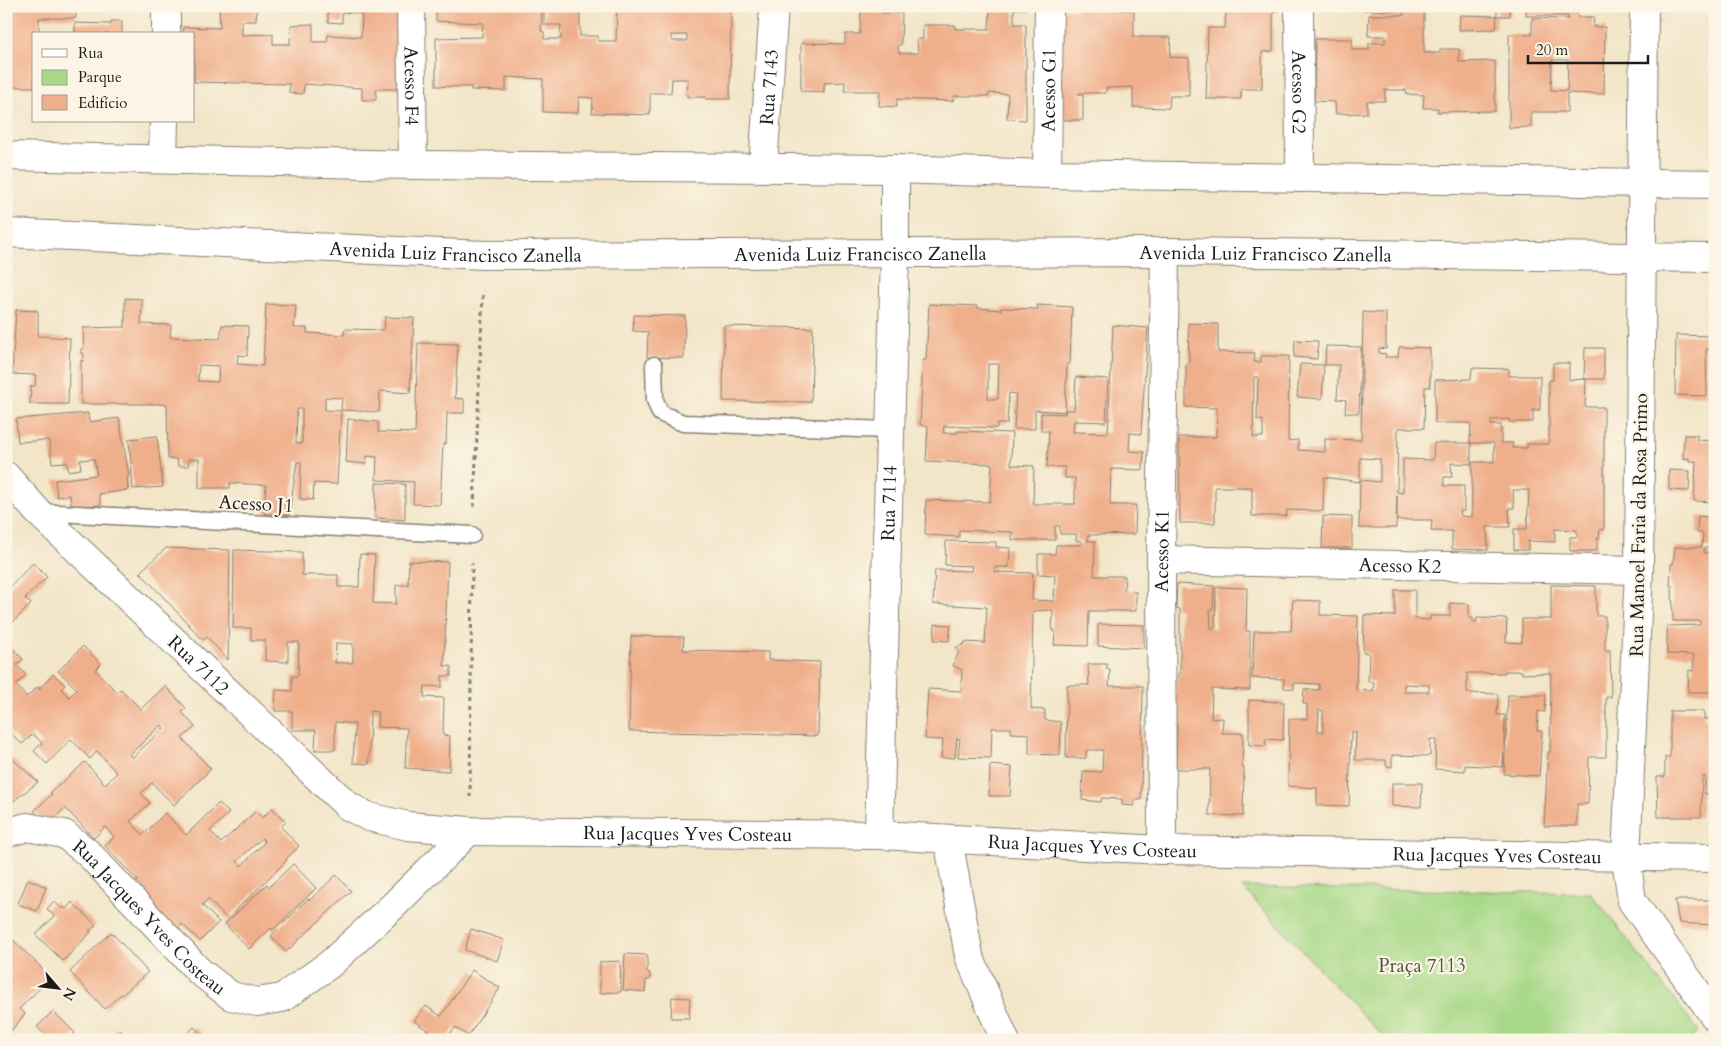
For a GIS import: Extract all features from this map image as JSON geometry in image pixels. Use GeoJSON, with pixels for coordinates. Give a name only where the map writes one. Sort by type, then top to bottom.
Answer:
{"type":"FeatureCollection","features":[{"type":"Feature","properties":{"kind":"street"},"geometry":{"type":"LineString","coordinates":[[166,6],[166,32]]}},
{"type":"Feature","properties":{"kind":"street","name":"Acesso F4"},"geometry":{"type":"LineString","coordinates":[[411,6],[413,165]]}},
{"type":"Feature","properties":{"kind":"street","name":"Rua 7143"},"geometry":{"type":"LineString","coordinates":[[763,167],[774,6]]}},
{"type":"Feature","properties":{"kind":"street","name":"Acesso G1"},"geometry":{"type":"LineString","coordinates":[[1047,174],[1049,6]]}},
{"type":"Feature","properties":{"kind":"street","name":"Acesso G2"},"geometry":{"type":"LineString","coordinates":[[1299,6],[1300,178]]}},
{"type":"Feature","properties":{"kind":"street","name":"Rua Manoel Faria da Rosa Primo"},"geometry":{"type":"LineString","coordinates":[[1644,6],[1640,570],[1626,858],[1632,900],[1715,1017]]}},
{"type":"Feature","properties":{"kind":"street"},"geometry":{"type":"LineString","coordinates":[[163,160],[164,122]]}},
{"type":"Feature","properties":{"kind":"street"},"geometry":{"type":"LineString","coordinates":[[6,156],[413,165],[763,167],[1047,174],[1715,184]]}},
{"type":"Feature","properties":{"kind":"street","name":"Rua 7114"},"geometry":{"type":"LineString","coordinates":[[880,835],[895,254],[895,169]]}},
{"type":"Feature","properties":{"kind":"street","name":"Avenida Luiz Francisco Zanella"},"geometry":{"type":"LineString","coordinates":[[6,234],[484,255],[1165,252],[1715,258]]}},
{"type":"Feature","properties":{"kind":"street","name":"Acesso K1"},"geometry":{"type":"LineString","coordinates":[[1162,850],[1161,560],[1165,252]]}},
{"type":"Feature","properties":{"kind":"street","name":"Rua 7112"},"geometry":{"type":"LineString","coordinates":[[6,476],[38,512],[348,806],[369,817],[408,826]]}},
{"type":"Feature","properties":{"kind":"street","name":"Acesso K2"},"geometry":{"type":"LineString","coordinates":[[1161,560],[1640,570]]}},
{"type":"Feature","properties":{"kind":"street","name":"Rua Jacques Yves Costeau"},"geometry":{"type":"LineString","coordinates":[[408,826],[469,830],[880,835],[1162,850],[1715,858]]}},
{"type":"Feature","properties":{"kind":"street","name":"Rua Jacques Yves Costeau"},"geometry":{"type":"LineString","coordinates":[[6,833],[27,827],[64,834],[88,853],[199,971],[232,996],[257,1002],[282,998],[330,964],[394,905],[469,830]]}},
{"type":"Feature","properties":{"kind":"street"},"geometry":{"type":"LineString","coordinates":[[948,839],[969,956],[1005,1040]]}},
{"type":"Feature","properties":{"kind":"lane"},"geometry":{"type":"LineString","coordinates":[[654,365],[655,400],[660,413],[683,423],[890,430]]}},
{"type":"Feature","properties":{"kind":"lane","name":"Acesso J1"},"geometry":{"type":"LineString","coordinates":[[38,512],[472,535]]}},
{"type":"Feature","properties":{"kind":"green space","name":"Praça 7113"},"geometry":{"type":"Polygon","coordinates":[[[1242,887],[1591,893],[1699,1031],[1689,1040],[1386,1040],[1242,887]]]}},
{"type":"Feature","properties":{"kind":"building"},"geometry":{"type":"Polygon","coordinates":[[[6,6],[76,6],[76,18],[39,18],[39,32],[32,32],[32,87],[6,87],[6,6]]]}},
{"type":"Feature","properties":{"kind":"building"},"geometry":{"type":"Polygon","coordinates":[[[219,6],[257,6],[256,21],[242,21],[242,35],[273,34],[273,44],[290,44],[291,25],[313,24],[313,42],[327,42],[328,35],[361,37],[362,14],[342,12],[342,23],[328,22],[328,6],[401,6],[399,89],[376,89],[376,100],[362,100],[362,88],[304,84],[303,94],[289,93],[290,84],[195,82],[195,32],[183,32],[183,27],[220,28],[219,6]]]}},
{"type":"Feature","properties":{"kind":"building"},"geometry":{"type":"Polygon","coordinates":[[[436,6],[542,7],[541,31],[544,32],[544,39],[561,39],[561,25],[544,25],[544,6],[580,6],[580,36],[598,36],[598,41],[616,41],[617,6],[731,6],[730,99],[687,97],[688,79],[672,79],[671,93],[650,93],[650,115],[592,113],[593,98],[579,97],[578,113],[543,112],[543,79],[506,77],[506,91],[436,86],[436,38],[482,37],[483,23],[436,21],[436,6]],[[671,35],[671,41],[687,41],[687,35],[671,35]]]}},
{"type":"Feature","properties":{"kind":"building"},"geometry":{"type":"Polygon","coordinates":[[[861,6],[881,7],[881,13],[902,13],[901,45],[898,45],[899,53],[918,53],[917,39],[923,39],[923,25],[955,25],[955,29],[989,29],[990,8],[945,8],[945,6],[1026,6],[1026,9],[1014,9],[1014,24],[1026,24],[1026,120],[1007,119],[1008,94],[989,93],[989,96],[954,96],[953,101],[897,99],[897,107],[879,106],[880,91],[844,91],[845,82],[824,83],[824,92],[801,91],[801,43],[845,44],[845,34],[860,34],[861,6]]]}},
{"type":"Feature","properties":{"kind":"building"},"geometry":{"type":"Polygon","coordinates":[[[1077,6],[1120,6],[1120,10],[1134,10],[1134,37],[1171,37],[1170,57],[1189,58],[1189,96],[1170,96],[1169,108],[1133,107],[1133,87],[1106,88],[1106,93],[1079,93],[1079,95],[1083,95],[1083,120],[1059,120],[1061,9],[1077,10],[1077,6]]]}},
{"type":"Feature","properties":{"kind":"building"},"geometry":{"type":"Polygon","coordinates":[[[1168,6],[1278,6],[1278,11],[1273,11],[1273,51],[1262,52],[1262,89],[1241,89],[1241,99],[1206,99],[1208,28],[1225,28],[1226,11],[1168,11],[1168,6]]]}},
{"type":"Feature","properties":{"kind":"building"},"geometry":{"type":"Polygon","coordinates":[[[1327,6],[1424,6],[1424,53],[1440,53],[1440,49],[1459,49],[1459,62],[1495,61],[1495,111],[1437,112],[1438,108],[1423,108],[1424,95],[1407,94],[1406,90],[1385,90],[1385,101],[1367,101],[1367,113],[1336,114],[1335,102],[1314,101],[1315,39],[1352,39],[1352,50],[1369,50],[1369,43],[1385,43],[1385,36],[1368,36],[1369,15],[1404,15],[1404,11],[1327,9],[1327,6]]]}},
{"type":"Feature","properties":{"kind":"building"},"geometry":{"type":"Polygon","coordinates":[[[1497,6],[1510,6],[1510,16],[1497,16],[1497,6]]]}},
{"type":"Feature","properties":{"kind":"building"},"geometry":{"type":"Polygon","coordinates":[[[1526,6],[1577,6],[1577,17],[1594,17],[1593,27],[1605,27],[1604,94],[1567,93],[1567,112],[1531,112],[1531,127],[1509,128],[1509,34],[1532,35],[1532,18],[1568,19],[1568,16],[1526,16],[1526,6]],[[1552,60],[1551,90],[1567,91],[1568,60],[1552,60]]]}},
{"type":"Feature","properties":{"kind":"building"},"geometry":{"type":"Polygon","coordinates":[[[1460,15],[1497,16],[1496,29],[1459,30],[1460,15]]]}},
{"type":"Feature","properties":{"kind":"building"},"geometry":{"type":"Polygon","coordinates":[[[111,21],[122,21],[122,32],[75,32],[75,23],[111,24],[111,21]]]}},
{"type":"Feature","properties":{"kind":"building"},"geometry":{"type":"Polygon","coordinates":[[[125,298],[142,299],[141,324],[171,325],[170,337],[220,339],[222,325],[248,326],[247,356],[238,355],[237,364],[263,366],[266,304],[296,305],[294,328],[307,328],[307,333],[344,335],[345,329],[384,330],[385,317],[414,318],[410,393],[380,391],[379,412],[341,410],[342,398],[325,397],[325,410],[341,411],[337,484],[314,483],[313,500],[300,499],[301,462],[297,462],[289,515],[264,514],[266,485],[230,483],[230,488],[199,488],[199,459],[188,459],[189,466],[178,466],[177,459],[168,459],[167,404],[81,404],[81,360],[83,361],[84,354],[81,353],[81,349],[84,348],[83,328],[125,327],[125,298]],[[199,365],[198,381],[218,382],[219,366],[199,365]],[[297,409],[296,443],[302,444],[302,409],[297,409]]]}},
{"type":"Feature","properties":{"kind":"building"},"geometry":{"type":"Polygon","coordinates":[[[929,304],[978,306],[978,308],[1001,310],[1001,308],[1038,309],[1037,305],[1072,307],[1070,364],[1067,364],[1065,410],[1074,410],[1076,377],[1108,379],[1106,422],[1074,421],[1073,432],[1108,433],[1113,325],[1148,328],[1141,434],[1130,433],[1129,451],[1144,452],[1143,470],[1111,469],[1110,505],[1136,505],[1135,534],[1088,535],[1088,541],[1095,541],[1094,576],[1125,576],[1124,591],[1136,592],[1136,611],[1089,611],[1088,646],[1054,645],[1055,632],[1052,631],[1053,610],[1033,611],[1031,709],[1045,710],[1045,720],[1061,722],[1060,755],[1029,754],[1029,734],[1011,733],[1011,728],[992,728],[991,758],[958,757],[960,739],[957,738],[955,758],[941,758],[943,740],[925,739],[928,689],[961,691],[962,670],[953,666],[959,651],[955,648],[965,644],[964,642],[985,643],[987,607],[933,604],[935,570],[971,571],[972,566],[945,565],[946,541],[996,542],[996,547],[1010,548],[1009,567],[995,567],[995,572],[1033,573],[1032,600],[1054,601],[1055,575],[1038,574],[1038,554],[1055,554],[1056,545],[1081,545],[1081,541],[1076,540],[1077,534],[1060,534],[1060,526],[1055,526],[1055,540],[1012,540],[1012,532],[959,530],[959,537],[925,535],[926,500],[990,502],[992,464],[926,461],[928,426],[920,425],[923,360],[926,360],[929,304]],[[988,364],[988,399],[998,399],[999,364],[988,364]],[[1009,393],[1007,424],[997,424],[997,428],[944,426],[943,433],[958,433],[958,431],[1012,433],[1011,465],[1034,466],[1033,504],[1075,504],[1075,478],[1065,478],[1065,467],[1047,467],[1049,431],[1041,431],[1041,413],[1065,414],[1065,412],[1035,410],[1035,429],[1014,429],[1016,394],[1009,393]]]}},
{"type":"Feature","properties":{"kind":"building"},"geometry":{"type":"Polygon","coordinates":[[[16,310],[38,311],[38,336],[70,338],[68,404],[30,404],[31,386],[35,386],[36,375],[12,374],[16,310]]]}},
{"type":"Feature","properties":{"kind":"building"},"geometry":{"type":"Polygon","coordinates":[[[1363,312],[1386,313],[1386,349],[1379,348],[1379,353],[1386,354],[1385,357],[1398,357],[1399,347],[1430,348],[1430,387],[1425,387],[1424,428],[1398,428],[1397,492],[1403,493],[1403,459],[1433,460],[1434,443],[1470,443],[1471,423],[1435,423],[1435,380],[1471,379],[1472,368],[1509,369],[1509,376],[1540,376],[1540,410],[1533,410],[1533,422],[1509,422],[1509,419],[1491,420],[1491,425],[1501,425],[1501,443],[1513,443],[1512,448],[1527,448],[1527,444],[1549,444],[1549,380],[1553,380],[1553,363],[1569,363],[1569,380],[1586,379],[1585,407],[1604,407],[1604,530],[1600,529],[1599,539],[1597,538],[1597,551],[1570,551],[1570,537],[1577,537],[1577,530],[1555,529],[1555,542],[1528,541],[1528,550],[1514,550],[1514,529],[1527,529],[1529,490],[1513,490],[1514,508],[1509,508],[1510,527],[1487,527],[1488,550],[1452,549],[1452,531],[1431,531],[1432,520],[1397,520],[1397,495],[1396,528],[1359,528],[1360,482],[1324,477],[1323,511],[1287,510],[1286,516],[1252,516],[1252,487],[1215,487],[1215,523],[1180,523],[1179,437],[1216,437],[1217,408],[1186,407],[1186,363],[1189,363],[1188,323],[1218,324],[1218,352],[1255,353],[1254,362],[1261,362],[1261,356],[1289,356],[1288,441],[1298,440],[1298,450],[1325,452],[1325,439],[1361,440],[1363,312]],[[1254,377],[1253,437],[1263,437],[1263,420],[1257,420],[1258,377],[1254,377]],[[1471,443],[1471,464],[1451,463],[1452,477],[1444,477],[1444,486],[1464,486],[1464,511],[1460,511],[1461,516],[1472,517],[1472,462],[1494,462],[1494,443],[1471,443]],[[1360,458],[1360,480],[1380,482],[1380,459],[1360,458]]]}},
{"type":"Feature","properties":{"kind":"building"},"geometry":{"type":"Polygon","coordinates":[[[634,315],[685,316],[684,358],[647,357],[648,332],[633,331],[634,315]]]}},
{"type":"Feature","properties":{"kind":"building"},"geometry":{"type":"Polygon","coordinates":[[[724,326],[813,328],[811,402],[723,401],[724,326]]]}},
{"type":"Feature","properties":{"kind":"building"},"geometry":{"type":"Polygon","coordinates":[[[1676,335],[1711,336],[1711,349],[1706,349],[1707,396],[1675,395],[1676,335]]]}},
{"type":"Feature","properties":{"kind":"building"},"geometry":{"type":"Polygon","coordinates":[[[1295,340],[1318,341],[1317,359],[1294,357],[1295,340]]]}},
{"type":"Feature","properties":{"kind":"building"},"geometry":{"type":"Polygon","coordinates":[[[418,343],[458,344],[455,398],[464,399],[464,413],[447,413],[446,444],[443,444],[440,505],[413,504],[414,482],[376,480],[377,457],[367,456],[366,464],[346,462],[348,419],[378,422],[378,432],[415,433],[418,343]]]}},
{"type":"Feature","properties":{"kind":"building"},"geometry":{"type":"Polygon","coordinates":[[[1326,346],[1361,347],[1359,413],[1345,413],[1346,400],[1337,399],[1339,365],[1325,365],[1326,346]]]}},
{"type":"Feature","properties":{"kind":"building"},"geometry":{"type":"Polygon","coordinates":[[[1585,348],[1604,348],[1604,379],[1584,379],[1585,348]]]}},
{"type":"Feature","properties":{"kind":"building"},"geometry":{"type":"Polygon","coordinates":[[[1300,364],[1324,365],[1322,399],[1297,397],[1300,364]]]}},
{"type":"Feature","properties":{"kind":"building"},"geometry":{"type":"Polygon","coordinates":[[[88,413],[89,422],[119,418],[129,476],[127,477],[128,490],[99,494],[101,505],[71,507],[70,495],[57,497],[55,480],[97,475],[94,459],[80,460],[81,469],[68,471],[67,462],[52,463],[49,440],[18,442],[16,419],[88,413]]]}},
{"type":"Feature","properties":{"kind":"building"},"geometry":{"type":"Polygon","coordinates":[[[1684,435],[1697,435],[1697,440],[1715,441],[1715,502],[1694,501],[1696,461],[1689,461],[1689,458],[1683,459],[1684,435]]]}},
{"type":"Feature","properties":{"kind":"building"},"geometry":{"type":"Polygon","coordinates":[[[157,436],[163,487],[133,489],[129,439],[157,436]]]}},
{"type":"Feature","properties":{"kind":"building"},"geometry":{"type":"Polygon","coordinates":[[[1669,470],[1690,471],[1689,491],[1669,490],[1669,470]]]}},
{"type":"Feature","properties":{"kind":"building"},"geometry":{"type":"Polygon","coordinates":[[[376,483],[405,484],[405,520],[375,518],[376,483]]]}},
{"type":"Feature","properties":{"kind":"building"},"geometry":{"type":"Polygon","coordinates":[[[1323,516],[1352,517],[1352,548],[1322,548],[1323,516]]]}},
{"type":"Feature","properties":{"kind":"building"},"geometry":{"type":"Polygon","coordinates":[[[1698,516],[1715,518],[1715,548],[1704,548],[1704,553],[1715,553],[1715,692],[1688,692],[1689,670],[1693,671],[1694,655],[1667,654],[1667,626],[1700,625],[1700,621],[1673,621],[1672,586],[1670,586],[1671,564],[1673,564],[1675,547],[1702,547],[1703,533],[1697,533],[1698,516]]]}},
{"type":"Feature","properties":{"kind":"building"},"geometry":{"type":"Polygon","coordinates":[[[166,548],[230,550],[228,660],[207,637],[203,640],[140,572],[166,548]]]}},
{"type":"Feature","properties":{"kind":"building"},"geometry":{"type":"Polygon","coordinates":[[[234,550],[302,552],[302,575],[338,575],[338,587],[359,587],[360,554],[375,555],[373,603],[396,604],[396,585],[408,585],[409,561],[448,562],[444,666],[451,666],[451,676],[442,676],[442,687],[425,686],[424,697],[444,698],[443,735],[450,736],[449,771],[405,768],[407,728],[377,727],[378,712],[370,711],[369,764],[353,763],[355,724],[335,722],[335,750],[315,750],[316,730],[292,730],[292,711],[275,711],[276,690],[292,691],[292,676],[298,676],[299,642],[288,642],[288,662],[265,661],[265,640],[251,640],[251,628],[233,628],[234,550]],[[336,643],[335,663],[353,663],[353,644],[336,643]]]}},
{"type":"Feature","properties":{"kind":"building"},"geometry":{"type":"Polygon","coordinates":[[[33,563],[47,577],[25,598],[31,604],[6,629],[6,591],[33,563]]]}},
{"type":"Feature","properties":{"kind":"building"},"geometry":{"type":"Polygon","coordinates":[[[1177,584],[1214,586],[1213,609],[1210,610],[1211,628],[1215,628],[1216,587],[1247,588],[1246,631],[1250,631],[1250,690],[1212,689],[1211,719],[1223,718],[1222,733],[1243,733],[1243,816],[1209,815],[1210,769],[1176,769],[1177,724],[1174,724],[1175,694],[1176,678],[1180,675],[1180,609],[1176,608],[1177,584]]]}},
{"type":"Feature","properties":{"kind":"building"},"geometry":{"type":"Polygon","coordinates":[[[1551,585],[1596,586],[1596,616],[1605,616],[1605,651],[1610,650],[1611,697],[1606,697],[1606,757],[1589,757],[1588,804],[1577,804],[1577,826],[1544,826],[1548,752],[1550,752],[1551,673],[1522,674],[1522,671],[1505,671],[1505,673],[1467,673],[1467,693],[1498,694],[1497,715],[1505,715],[1503,767],[1465,765],[1465,771],[1435,769],[1436,739],[1430,739],[1430,756],[1392,755],[1392,767],[1386,766],[1386,760],[1355,760],[1356,732],[1351,732],[1349,806],[1317,805],[1317,788],[1288,786],[1289,719],[1307,719],[1307,704],[1303,704],[1304,689],[1319,690],[1319,684],[1294,683],[1294,689],[1284,688],[1284,679],[1252,678],[1254,631],[1291,631],[1293,600],[1320,601],[1320,615],[1358,616],[1356,690],[1373,691],[1374,682],[1368,682],[1369,653],[1363,652],[1364,615],[1395,616],[1395,590],[1415,590],[1415,619],[1430,620],[1430,616],[1450,616],[1450,603],[1469,604],[1469,618],[1473,618],[1473,622],[1477,622],[1477,618],[1507,619],[1506,642],[1522,643],[1522,619],[1551,619],[1551,585]],[[1404,684],[1404,692],[1429,692],[1429,685],[1404,684]],[[1319,710],[1318,731],[1323,732],[1323,710],[1319,710]]]}},
{"type":"Feature","properties":{"kind":"building"},"geometry":{"type":"Polygon","coordinates":[[[935,624],[951,625],[949,641],[934,640],[935,624]]]}},
{"type":"Feature","properties":{"kind":"building"},"geometry":{"type":"Polygon","coordinates":[[[1098,624],[1144,625],[1144,648],[1098,646],[1098,624]]]}},
{"type":"Feature","properties":{"kind":"building"},"geometry":{"type":"Polygon","coordinates":[[[631,636],[684,637],[683,650],[768,652],[768,660],[820,662],[818,736],[629,731],[631,636]]]}},
{"type":"Feature","properties":{"kind":"building"},"geometry":{"type":"Polygon","coordinates":[[[6,642],[23,659],[17,665],[26,675],[16,685],[27,697],[37,687],[39,689],[53,674],[65,685],[61,689],[69,697],[77,689],[58,671],[83,646],[101,664],[95,670],[117,692],[121,689],[141,709],[165,686],[186,708],[182,712],[195,727],[182,738],[211,769],[174,805],[152,783],[141,793],[150,803],[130,821],[143,835],[165,813],[186,835],[219,803],[229,813],[210,831],[221,843],[256,811],[262,818],[272,808],[286,822],[281,827],[299,846],[227,919],[208,899],[202,905],[219,922],[200,941],[182,924],[175,932],[131,887],[138,881],[105,846],[114,837],[105,827],[94,838],[65,808],[44,827],[40,817],[34,811],[52,794],[50,793],[85,762],[105,784],[117,773],[97,751],[90,759],[71,739],[47,764],[34,751],[42,743],[33,734],[22,744],[6,729],[6,642]],[[161,725],[129,755],[132,758],[164,728],[161,725]],[[262,838],[237,861],[241,866],[265,842],[262,838]]]}},
{"type":"Feature","properties":{"kind":"building"},"geometry":{"type":"Polygon","coordinates":[[[1088,664],[1107,664],[1107,669],[1110,669],[1109,686],[1143,686],[1141,800],[1134,800],[1134,806],[1122,805],[1122,799],[1102,798],[1101,802],[1082,800],[1083,771],[1102,772],[1103,750],[1086,750],[1086,758],[1066,758],[1067,685],[1089,685],[1088,664]]]}},
{"type":"Feature","properties":{"kind":"building"},"geometry":{"type":"Polygon","coordinates":[[[1508,695],[1546,695],[1545,712],[1538,711],[1537,731],[1542,731],[1539,776],[1504,774],[1508,695]]]}},
{"type":"Feature","properties":{"kind":"building"},"geometry":{"type":"Polygon","coordinates":[[[1249,700],[1284,702],[1283,740],[1265,739],[1266,746],[1249,745],[1249,700]]]}},
{"type":"Feature","properties":{"kind":"building"},"geometry":{"type":"Polygon","coordinates":[[[1670,711],[1704,711],[1704,719],[1715,719],[1715,794],[1705,794],[1705,776],[1702,777],[1701,817],[1658,817],[1657,777],[1665,777],[1665,757],[1670,757],[1670,711]]]}},
{"type":"Feature","properties":{"kind":"building"},"geometry":{"type":"Polygon","coordinates":[[[6,753],[38,782],[11,803],[6,796],[6,753]]]}},
{"type":"Feature","properties":{"kind":"building"},"geometry":{"type":"Polygon","coordinates":[[[990,765],[1012,767],[1010,796],[989,796],[990,765]]]}},
{"type":"Feature","properties":{"kind":"building"},"geometry":{"type":"Polygon","coordinates":[[[1392,783],[1422,783],[1421,807],[1392,806],[1392,783]]]}},
{"type":"Feature","properties":{"kind":"building"},"geometry":{"type":"Polygon","coordinates":[[[293,864],[316,888],[273,930],[271,928],[249,949],[225,924],[267,884],[269,887],[293,864]]]}},
{"type":"Feature","properties":{"kind":"building"},"geometry":{"type":"Polygon","coordinates":[[[336,875],[351,891],[286,952],[271,936],[308,899],[310,900],[336,875]]]}},
{"type":"Feature","properties":{"kind":"building"},"geometry":{"type":"Polygon","coordinates":[[[28,879],[46,887],[37,911],[18,904],[28,879]]]}},
{"type":"Feature","properties":{"kind":"building"},"geometry":{"type":"Polygon","coordinates":[[[1675,900],[1712,900],[1712,904],[1715,904],[1715,961],[1711,961],[1712,925],[1679,923],[1675,900]]]}},
{"type":"Feature","properties":{"kind":"building"},"geometry":{"type":"Polygon","coordinates":[[[54,901],[62,909],[64,907],[66,909],[72,902],[96,925],[63,961],[36,935],[54,916],[47,909],[54,901]]]}},
{"type":"Feature","properties":{"kind":"building"},"geometry":{"type":"Polygon","coordinates":[[[471,929],[504,940],[497,961],[465,950],[471,929]]]}},
{"type":"Feature","properties":{"kind":"building"},"geometry":{"type":"Polygon","coordinates":[[[111,932],[148,972],[105,1009],[70,972],[111,932]]]}},
{"type":"Feature","properties":{"kind":"building"},"geometry":{"type":"Polygon","coordinates":[[[12,939],[51,977],[19,1009],[25,1014],[6,1037],[6,945],[12,939]]]}},
{"type":"Feature","properties":{"kind":"building"},"geometry":{"type":"Polygon","coordinates":[[[625,954],[647,955],[647,972],[650,973],[650,980],[646,980],[645,992],[623,990],[625,954]]]}},
{"type":"Feature","properties":{"kind":"building"},"geometry":{"type":"Polygon","coordinates":[[[620,961],[621,992],[600,993],[600,962],[620,961]]]}},
{"type":"Feature","properties":{"kind":"building"},"geometry":{"type":"Polygon","coordinates":[[[472,970],[500,988],[468,1036],[455,1027],[446,1040],[421,1040],[429,1031],[414,1021],[426,1006],[441,1016],[472,970]]]}},
{"type":"Feature","properties":{"kind":"building"},"geometry":{"type":"Polygon","coordinates":[[[672,997],[690,998],[689,1018],[671,1018],[672,997]]]}},
{"type":"Feature","properties":{"kind":"building"},"geometry":{"type":"Polygon","coordinates":[[[53,1011],[75,1033],[69,1040],[51,1040],[37,1027],[53,1011]]]}},
{"type":"Feature","properties":{"kind":"building"},"geometry":{"type":"Polygon","coordinates":[[[194,1027],[208,1040],[182,1040],[194,1027]]]}},
{"type":"Feature","properties":{"kind":"building"},"geometry":{"type":"Polygon","coordinates":[[[119,1029],[128,1040],[107,1040],[119,1029]]]}}]}
